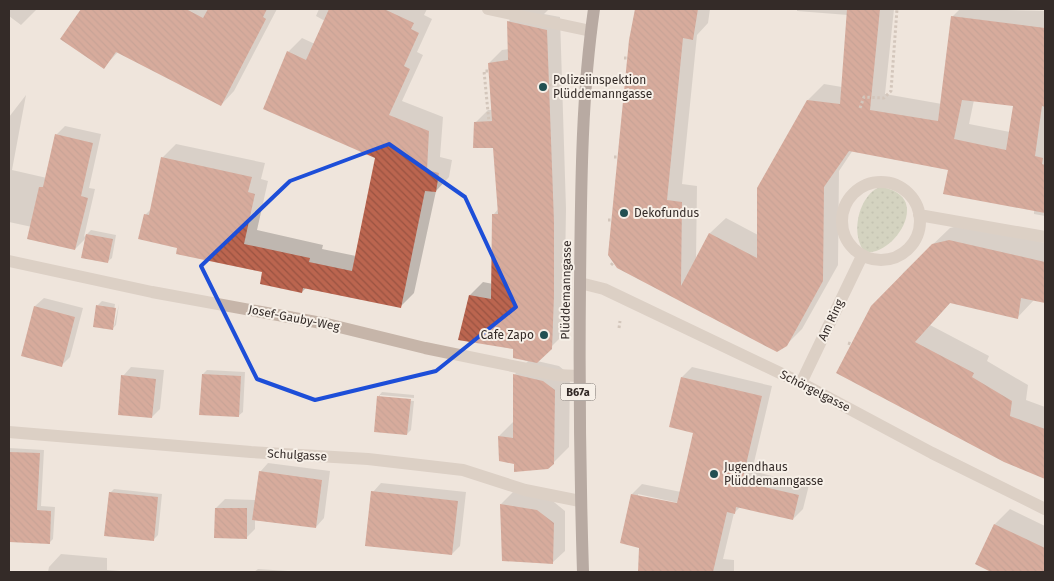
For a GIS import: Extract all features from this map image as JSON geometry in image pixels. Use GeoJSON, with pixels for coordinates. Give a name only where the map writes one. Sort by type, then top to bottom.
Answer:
{"type":"FeatureCollection","features":[{"type":"Feature","properties":{"kind":"main road","name":"Plüddemanngasse"},"geometry":{"type":"LineString","coordinates":[[582,572],[578,376],[580,222],[591,31],[594,9]]}},
{"type":"Feature","properties":{"kind":"street"},"geometry":{"type":"LineString","coordinates":[[488,9],[591,31]]}},
{"type":"Feature","properties":{"kind":"street"},"geometry":{"type":"LineString","coordinates":[[875,182],[898,186],[916,203],[919,215],[919,230],[913,243],[903,253],[890,260],[875,260],[862,256],[845,238],[842,226],[846,203],[853,193],[875,182]]}},
{"type":"Feature","properties":{"kind":"street"},"geometry":{"type":"LineString","coordinates":[[919,215],[1045,237]]}},
{"type":"Feature","properties":{"kind":"street","name":"Am Ring"},"geometry":{"type":"LineString","coordinates":[[801,383],[862,256]]}},
{"type":"Feature","properties":{"kind":"street","name":"Josef-Gauby-Weg"},"geometry":{"type":"LineString","coordinates":[[9,261],[152,292],[327,324],[425,348],[556,375],[578,376]]}},
{"type":"Feature","properties":{"kind":"street","name":"Schörgelgasse"},"geometry":{"type":"LineString","coordinates":[[580,283],[604,289],[801,383],[932,453],[1045,509]]}},
{"type":"Feature","properties":{"kind":"street","name":"Schulgasse"},"geometry":{"type":"LineString","coordinates":[[9,432],[251,452],[368,459],[462,470],[525,490],[580,501]]}},
{"type":"Feature","properties":{"kind":"path"},"geometry":{"type":"LineString","coordinates":[[860,108],[864,97],[884,98],[891,91],[897,9]]}},
{"type":"Feature","properties":{"kind":"path"},"geometry":{"type":"LineString","coordinates":[[488,71],[484,72],[489,122]]}},
{"type":"Feature","properties":{"kind":"path"},"geometry":{"type":"LineString","coordinates":[[619,328],[620,320]]}},
{"type":"Feature","properties":{"kind":"highlighted area"},"geometry":{"type":"Polygon","coordinates":[[[389,144],[465,197],[516,307],[436,371],[315,400],[257,379],[201,266],[290,181],[389,144]]]}},
{"type":"Feature","properties":{"kind":"green space"},"geometry":{"type":"Polygon","coordinates":[[[880,187],[897,192],[905,202],[907,213],[903,226],[896,237],[885,246],[874,251],[864,251],[858,235],[859,215],[867,198],[880,187]]]}},
{"type":"Feature","properties":{"kind":"building"},"geometry":{"type":"Polygon","coordinates":[[[81,9],[186,9],[203,18],[208,9],[267,9],[263,17],[266,19],[221,106],[116,52],[104,69],[60,39],[81,9]]]}},
{"type":"Feature","properties":{"kind":"building"},"geometry":{"type":"Polygon","coordinates":[[[329,9],[384,9],[414,23],[411,29],[419,33],[404,66],[410,69],[389,115],[429,131],[427,170],[439,173],[436,192],[425,191],[401,308],[303,288],[302,293],[260,284],[262,272],[176,254],[177,248],[138,239],[144,214],[149,215],[161,157],[252,177],[248,192],[255,194],[244,244],[310,258],[309,262],[352,271],[375,158],[263,109],[287,51],[306,60],[329,9]]]}},
{"type":"Feature","properties":{"kind":"building"},"geometry":{"type":"Polygon","coordinates":[[[635,9],[698,9],[693,40],[683,38],[667,200],[682,202],[681,286],[709,233],[757,258],[757,188],[807,100],[840,104],[847,9],[880,9],[870,110],[938,121],[951,16],[1045,28],[1045,107],[1042,106],[1035,156],[1043,158],[1042,164],[1045,165],[1045,213],[943,194],[948,170],[849,151],[824,187],[823,281],[787,346],[777,352],[617,268],[608,255],[629,40],[635,9]],[[962,100],[954,139],[1006,150],[1013,106],[962,100]]]}},
{"type":"Feature","properties":{"kind":"building"},"geometry":{"type":"Polygon","coordinates":[[[507,21],[547,30],[554,222],[554,296],[552,349],[537,363],[513,358],[513,349],[458,340],[469,295],[491,299],[492,214],[498,214],[493,148],[473,148],[474,122],[492,121],[488,63],[508,60],[507,21]]]}},
{"type":"Feature","properties":{"kind":"building"},"geometry":{"type":"Polygon","coordinates":[[[55,134],[93,143],[81,196],[88,198],[75,250],[27,239],[39,187],[43,187],[55,134]]]}},
{"type":"Feature","properties":{"kind":"building"},"geometry":{"type":"Polygon","coordinates":[[[86,234],[113,239],[108,263],[81,258],[86,234]]]}},
{"type":"Feature","properties":{"kind":"building"},"geometry":{"type":"Polygon","coordinates":[[[949,240],[1045,262],[1045,303],[1021,298],[1018,319],[950,303],[915,342],[974,373],[972,377],[1012,401],[1010,416],[1045,429],[1045,479],[1004,462],[836,373],[871,306],[932,244],[949,240]]]}},
{"type":"Feature","properties":{"kind":"building"},"geometry":{"type":"Polygon","coordinates":[[[96,305],[116,308],[113,330],[93,327],[96,305]]]}},
{"type":"Feature","properties":{"kind":"building"},"geometry":{"type":"Polygon","coordinates":[[[34,306],[75,317],[62,367],[21,356],[34,306]]]}},
{"type":"Feature","properties":{"kind":"building"},"geometry":{"type":"Polygon","coordinates":[[[202,374],[241,376],[239,417],[199,415],[202,374]]]}},
{"type":"Feature","properties":{"kind":"building"},"geometry":{"type":"Polygon","coordinates":[[[513,374],[543,381],[555,390],[554,464],[548,469],[514,472],[514,464],[499,461],[498,436],[513,438],[513,374]]]}},
{"type":"Feature","properties":{"kind":"building"},"geometry":{"type":"Polygon","coordinates":[[[121,375],[156,379],[152,418],[118,415],[121,375]]]}},
{"type":"Feature","properties":{"kind":"building","name":"Jugendhaus Plüddemanngasse"},"geometry":{"type":"Polygon","coordinates":[[[681,377],[762,396],[742,482],[799,495],[793,520],[736,507],[735,514],[727,512],[713,572],[638,572],[639,548],[620,543],[631,494],[677,503],[693,433],[669,427],[681,377]]]}},
{"type":"Feature","properties":{"kind":"building"},"geometry":{"type":"Polygon","coordinates":[[[377,396],[411,399],[407,435],[374,432],[377,396]]]}},
{"type":"Feature","properties":{"kind":"building"},"geometry":{"type":"Polygon","coordinates":[[[9,452],[40,453],[37,510],[51,511],[50,544],[9,542],[9,452]]]}},
{"type":"Feature","properties":{"kind":"building"},"geometry":{"type":"Polygon","coordinates":[[[259,471],[322,480],[316,528],[252,520],[259,471]]]}},
{"type":"Feature","properties":{"kind":"building"},"geometry":{"type":"Polygon","coordinates":[[[371,491],[458,501],[452,555],[365,546],[371,491]]]}},
{"type":"Feature","properties":{"kind":"building"},"geometry":{"type":"Polygon","coordinates":[[[109,492],[158,497],[154,541],[104,536],[109,492]]]}},
{"type":"Feature","properties":{"kind":"building"},"geometry":{"type":"Polygon","coordinates":[[[500,504],[537,510],[554,523],[553,564],[502,561],[500,504]]]}},
{"type":"Feature","properties":{"kind":"building"},"geometry":{"type":"Polygon","coordinates":[[[215,508],[247,508],[247,539],[214,538],[215,508]]]}},
{"type":"Feature","properties":{"kind":"building"},"geometry":{"type":"Polygon","coordinates":[[[994,524],[1045,548],[1045,572],[991,572],[975,564],[994,524]]]}},
{"type":"Feature","properties":{"kind":"place","name":"Polizeiinspektion Plüddemanngasse"},"geometry":{"type":"Point","coordinates":[543,87]}},
{"type":"Feature","properties":{"kind":"place","name":"Dekofundus"},"geometry":{"type":"Point","coordinates":[624,213]}},
{"type":"Feature","properties":{"kind":"place","name":"Cafe Zapo"},"geometry":{"type":"Point","coordinates":[544,335]}},
{"type":"Feature","properties":{"kind":"place","name":"Jugendhaus Plüddemanngasse"},"geometry":{"type":"Point","coordinates":[714,474]}}]}
